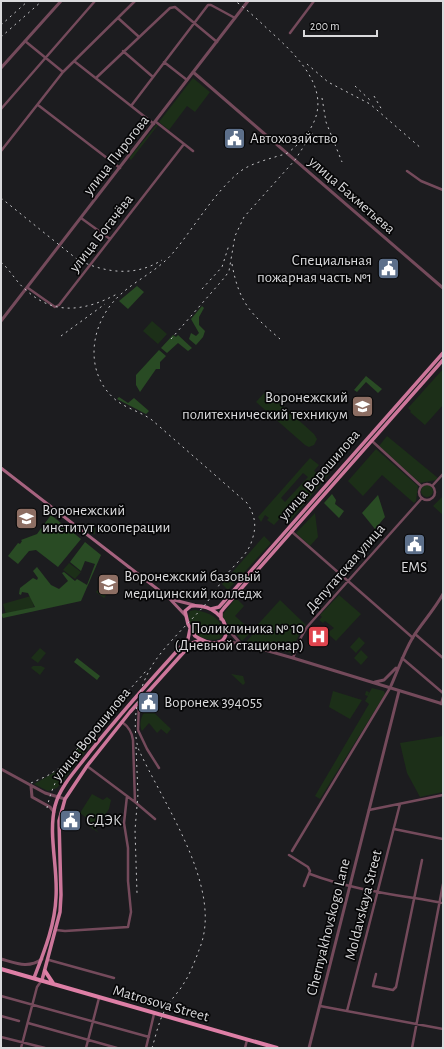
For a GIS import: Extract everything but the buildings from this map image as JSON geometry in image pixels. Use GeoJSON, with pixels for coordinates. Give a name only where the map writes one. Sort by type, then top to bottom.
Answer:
{"type":"FeatureCollection","features":[{"type":"Feature","properties":{"kind":"highway","name":"Matrosova Street"},"geometry":{"type":"LineString","coordinates":[[1,969],[277,1048]]}},
{"type":"Feature","properties":{"kind":"highway"},"geometry":{"type":"LineString","coordinates":[[45,971],[54,984]]}},
{"type":"Feature","properties":{"kind":"main road","name":"улица Ворошилова"},"geometry":{"type":"LineString","coordinates":[[211,609],[216,608],[224,601],[353,453],[443,353]]}},
{"type":"Feature","properties":{"kind":"main road","name":"улица Ворошилова"},"geometry":{"type":"LineString","coordinates":[[221,619],[221,612],[224,608],[443,360]]}},
{"type":"Feature","properties":{"kind":"main road"},"geometry":{"type":"LineString","coordinates":[[353,453],[358,457]]}},
{"type":"Feature","properties":{"kind":"main road"},"geometry":{"type":"LineString","coordinates":[[1,468],[169,598],[185,615],[190,629],[195,636],[202,640],[217,642],[226,636],[226,627],[221,619],[211,609],[169,598]]}},
{"type":"Feature","properties":{"kind":"main road"},"geometry":{"type":"LineString","coordinates":[[185,615],[188,607],[195,606]]}},
{"type":"Feature","properties":{"kind":"main road","name":"улица Ворошилова"},"geometry":{"type":"LineString","coordinates":[[34,978],[42,959],[52,926],[56,896],[53,826],[54,812],[58,797],[72,775],[126,708],[188,639],[190,629]]}},
{"type":"Feature","properties":{"kind":"main road","name":"улица Ворошилова"},"geometry":{"type":"LineString","coordinates":[[42,980],[49,960],[56,930],[61,895],[59,821],[65,799],[87,766],[139,702],[192,643],[202,640]]}},
{"type":"Feature","properties":{"kind":"street"},"geometry":{"type":"LineString","coordinates":[[1,68],[61,1]]}},
{"type":"Feature","properties":{"kind":"street"},"geometry":{"type":"LineString","coordinates":[[1,109],[95,1]]}},
{"type":"Feature","properties":{"kind":"street"},"geometry":{"type":"LineString","coordinates":[[1,151],[63,72],[134,1]]}},
{"type":"Feature","properties":{"kind":"street","name":"улица Пирогова"},"geometry":{"type":"LineString","coordinates":[[1,321],[28,288],[248,1]]}},
{"type":"Feature","properties":{"kind":"street"},"geometry":{"type":"LineString","coordinates":[[290,33],[314,1]]}},
{"type":"Feature","properties":{"kind":"street"},"geometry":{"type":"LineString","coordinates":[[131,106],[206,7],[211,5],[235,19]]}},
{"type":"Feature","properties":{"kind":"street"},"geometry":{"type":"LineString","coordinates":[[96,78],[138,36],[170,8],[175,7],[217,42]]}},
{"type":"Feature","properties":{"kind":"street"},"geometry":{"type":"LineString","coordinates":[[118,18],[138,36]]}},
{"type":"Feature","properties":{"kind":"street"},"geometry":{"type":"LineString","coordinates":[[25,42],[63,72]]}},
{"type":"Feature","properties":{"kind":"street"},"geometry":{"type":"LineString","coordinates":[[123,51],[153,77]]}},
{"type":"Feature","properties":{"kind":"street"},"geometry":{"type":"LineString","coordinates":[[74,61],[193,152]]}},
{"type":"Feature","properties":{"kind":"street"},"geometry":{"type":"LineString","coordinates":[[164,62],[187,80]]}},
{"type":"Feature","properties":{"kind":"street","name":"улица Бахметьева"},"geometry":{"type":"LineString","coordinates":[[193,72],[443,288]]}},
{"type":"Feature","properties":{"kind":"street"},"geometry":{"type":"LineString","coordinates":[[38,105],[120,168]]}},
{"type":"Feature","properties":{"kind":"street","name":"улица Богачёва"},"geometry":{"type":"LineString","coordinates":[[28,288],[55,307],[59,305],[184,144]]}},
{"type":"Feature","properties":{"kind":"street"},"geometry":{"type":"LineString","coordinates":[[407,171],[421,181],[443,190]]}},
{"type":"Feature","properties":{"kind":"street"},"geometry":{"type":"LineString","coordinates":[[81,218],[110,239]]}},
{"type":"Feature","properties":{"kind":"street"},"geometry":{"type":"LineString","coordinates":[[372,441],[421,486]]}},
{"type":"Feature","properties":{"kind":"street"},"geometry":{"type":"LineString","coordinates":[[433,486],[443,474]]}},
{"type":"Feature","properties":{"kind":"street"},"geometry":{"type":"LineString","coordinates":[[426,484],[433,486],[436,490],[434,497],[427,500],[422,498],[419,491],[421,486],[426,484]]}},
{"type":"Feature","properties":{"kind":"street","name":"Депутатская улица"},"geometry":{"type":"LineString","coordinates":[[293,658],[299,641],[307,627],[422,498]]}},
{"type":"Feature","properties":{"kind":"street"},"geometry":{"type":"LineString","coordinates":[[292,531],[413,638]]}},
{"type":"Feature","properties":{"kind":"street"},"geometry":{"type":"LineString","coordinates":[[292,851],[390,688],[401,658],[415,634],[432,613],[443,594]]}},
{"type":"Feature","properties":{"kind":"street"},"geometry":{"type":"LineString","coordinates":[[226,627],[240,643]]}},
{"type":"Feature","properties":{"kind":"street"},"geometry":{"type":"LineString","coordinates":[[415,634],[443,658]]}},
{"type":"Feature","properties":{"kind":"street"},"geometry":{"type":"LineString","coordinates":[[217,642],[240,643],[370,681],[442,704],[443,697]]}},
{"type":"Feature","properties":{"kind":"street"},"geometry":{"type":"LineString","coordinates":[[401,658],[443,692]]}},
{"type":"Feature","properties":{"kind":"street"},"geometry":{"type":"LineString","coordinates":[[370,681],[384,680],[391,675],[398,665]]}},
{"type":"Feature","properties":{"kind":"street","name":"Chernyakhovskogo Lane"},"geometry":{"type":"LineString","coordinates":[[309,1048],[399,691]]}},
{"type":"Feature","properties":{"kind":"street"},"geometry":{"type":"LineString","coordinates":[[139,702],[138,730],[147,749],[159,768]]}},
{"type":"Feature","properties":{"kind":"street"},"geometry":{"type":"LineString","coordinates":[[122,722],[128,726],[132,733],[135,758],[135,802]]}},
{"type":"Feature","properties":{"kind":"street"},"geometry":{"type":"LineString","coordinates":[[132,733],[138,730]]}},
{"type":"Feature","properties":{"kind":"street"},"geometry":{"type":"LineString","coordinates":[[87,766],[155,819]]}},
{"type":"Feature","properties":{"kind":"street"},"geometry":{"type":"LineString","coordinates":[[1,769],[30,786],[65,799]]}},
{"type":"Feature","properties":{"kind":"street"},"geometry":{"type":"LineString","coordinates":[[30,786],[32,797],[50,807],[54,812]]}},
{"type":"Feature","properties":{"kind":"street"},"geometry":{"type":"LineString","coordinates":[[369,810],[443,795]]}},
{"type":"Feature","properties":{"kind":"street"},"geometry":{"type":"LineString","coordinates":[[56,930],[65,931],[128,928],[130,912],[128,848],[124,823],[127,796]]}},
{"type":"Feature","properties":{"kind":"street","name":"Moldavskaya Street"},"geometry":{"type":"LineString","coordinates":[[347,1011],[400,804]]}},
{"type":"Feature","properties":{"kind":"street"},"geometry":{"type":"LineString","coordinates":[[394,828],[443,839]]}},
{"type":"Feature","properties":{"kind":"street"},"geometry":{"type":"LineString","coordinates":[[289,855],[308,867],[309,875],[304,886]]}},
{"type":"Feature","properties":{"kind":"street"},"geometry":{"type":"LineString","coordinates":[[376,974],[373,986],[393,990],[396,987],[422,860]]}},
{"type":"Feature","properties":{"kind":"street"},"geometry":{"type":"LineString","coordinates":[[309,875],[378,891],[441,903]]}},
{"type":"Feature","properties":{"kind":"street"},"geometry":{"type":"LineString","coordinates":[[412,1048],[441,903],[443,884]]}},
{"type":"Feature","properties":{"kind":"street"},"geometry":{"type":"LineString","coordinates":[[1,960],[27,965],[36,963],[42,959]]}},
{"type":"Feature","properties":{"kind":"street"},"geometry":{"type":"LineString","coordinates":[[49,960],[114,978]]}},
{"type":"Feature","properties":{"kind":"street"},"geometry":{"type":"LineString","coordinates":[[34,978],[37,987]]}},
{"type":"Feature","properties":{"kind":"street","name":"улица Ворошилова"},"geometry":{"type":"LineString","coordinates":[[21,1048],[37,987],[42,980]]}},
{"type":"Feature","properties":{"kind":"street"},"geometry":{"type":"LineString","coordinates":[[1,996],[149,1037]]}},
{"type":"Feature","properties":{"kind":"street"},"geometry":{"type":"LineString","coordinates":[[86,1048],[99,998]]}},
{"type":"Feature","properties":{"kind":"street"},"geometry":{"type":"LineString","coordinates":[[320,1006],[443,1029]]}},
{"type":"Feature","properties":{"kind":"street"},"geometry":{"type":"LineString","coordinates":[[146,1048],[154,1014]]}},
{"type":"Feature","properties":{"kind":"street"},"geometry":{"type":"LineString","coordinates":[[1,1016],[19,1021]]}},
{"type":"Feature","properties":{"kind":"street"},"geometry":{"type":"LineString","coordinates":[[28,1023],[117,1048]]}},
{"type":"Feature","properties":{"kind":"street"},"geometry":{"type":"LineString","coordinates":[[1,1037],[45,1048]]}},
{"type":"Feature","properties":{"kind":"street"},"geometry":{"type":"LineString","coordinates":[[245,1048],[247,1040]]}},
{"type":"Feature","properties":{"kind":"green space"},"geometry":{"type":"Polygon","coordinates":[[[193,78],[210,92],[195,112],[187,106],[169,130],[159,122],[193,78]]]}},
{"type":"Feature","properties":{"kind":"green space"},"geometry":{"type":"Polygon","coordinates":[[[157,124],[158,125],[131,160],[129,158],[157,124]]]}},
{"type":"Feature","properties":{"kind":"green space"},"geometry":{"type":"Polygon","coordinates":[[[137,286],[144,292],[128,309],[119,301],[137,286]]]}},
{"type":"Feature","properties":{"kind":"green space"},"geometry":{"type":"Polygon","coordinates":[[[202,306],[204,308],[199,317],[199,325],[205,331],[203,337],[196,345],[189,339],[191,333],[196,336],[199,333],[191,319],[202,306]]]}},
{"type":"Feature","properties":{"kind":"green space"},"geometry":{"type":"Polygon","coordinates":[[[152,321],[167,334],[158,344],[143,331],[152,321]]]}},
{"type":"Feature","properties":{"kind":"green space"},"geometry":{"type":"Polygon","coordinates":[[[173,335],[176,337],[178,335],[192,348],[188,351],[178,343],[167,353],[161,348],[173,335]]]}},
{"type":"Feature","properties":{"kind":"green space"},"geometry":{"type":"Polygon","coordinates":[[[159,350],[166,356],[160,362],[160,369],[156,369],[140,392],[136,385],[136,375],[159,350]]]}},
{"type":"Feature","properties":{"kind":"green space"},"geometry":{"type":"Polygon","coordinates":[[[443,369],[443,405],[425,425],[410,412],[411,411],[408,408],[443,369]]]}},
{"type":"Feature","properties":{"kind":"green space"},"geometry":{"type":"Polygon","coordinates":[[[366,376],[382,389],[378,393],[366,382],[357,392],[354,390],[366,376]]]}},
{"type":"Feature","properties":{"kind":"green space"},"geometry":{"type":"Polygon","coordinates":[[[266,391],[314,434],[317,439],[314,445],[309,447],[305,445],[256,402],[266,391]]]}},
{"type":"Feature","properties":{"kind":"green space"},"geometry":{"type":"Polygon","coordinates":[[[119,397],[128,403],[134,398],[149,411],[146,414],[117,399],[119,397]]]}},
{"type":"Feature","properties":{"kind":"green space"},"geometry":{"type":"Polygon","coordinates":[[[387,436],[438,478],[436,480],[420,483],[379,446],[387,436]]]}},
{"type":"Feature","properties":{"kind":"green space"},"geometry":{"type":"Polygon","coordinates":[[[376,449],[418,486],[416,501],[414,503],[382,475],[363,496],[348,481],[376,449]]]}},
{"type":"Feature","properties":{"kind":"green space"},"geometry":{"type":"Polygon","coordinates":[[[310,458],[319,465],[314,471],[319,475],[323,470],[323,467],[330,473],[290,521],[283,515],[274,525],[267,520],[269,518],[265,515],[261,522],[258,517],[310,458]],[[303,473],[281,498],[285,502],[308,477],[303,473]]]}},
{"type":"Feature","properties":{"kind":"green space"},"geometry":{"type":"Polygon","coordinates":[[[429,485],[432,486],[432,496],[425,497],[422,496],[421,489],[422,486],[429,485]]]}},
{"type":"Feature","properties":{"kind":"green space"},"geometry":{"type":"Polygon","coordinates":[[[332,494],[336,500],[335,504],[344,511],[339,518],[324,503],[332,494]]]}},
{"type":"Feature","properties":{"kind":"green space"},"geometry":{"type":"Polygon","coordinates":[[[378,495],[385,517],[375,529],[362,513],[378,495]]]}},
{"type":"Feature","properties":{"kind":"green space"},"geometry":{"type":"Polygon","coordinates":[[[443,496],[443,515],[433,506],[443,496]]]}},
{"type":"Feature","properties":{"kind":"green space"},"geometry":{"type":"Polygon","coordinates":[[[315,513],[318,537],[310,546],[296,533],[315,513]]]}},
{"type":"Feature","properties":{"kind":"green space"},"geometry":{"type":"Polygon","coordinates":[[[51,515],[81,539],[58,567],[36,550],[29,551],[18,564],[8,556],[18,543],[20,544],[22,541],[21,540],[37,534],[51,515]]]}},
{"type":"Feature","properties":{"kind":"green space"},"geometry":{"type":"Polygon","coordinates":[[[92,523],[95,525],[95,535],[82,525],[92,523]]]}},
{"type":"Feature","properties":{"kind":"green space"},"geometry":{"type":"Polygon","coordinates":[[[264,536],[271,543],[228,590],[222,584],[264,536]]]}},
{"type":"Feature","properties":{"kind":"green space"},"geometry":{"type":"Polygon","coordinates":[[[85,542],[101,555],[81,601],[3,618],[1,614],[35,607],[28,593],[22,592],[21,595],[19,594],[20,588],[33,578],[37,580],[38,578],[33,571],[37,567],[51,585],[59,589],[68,581],[62,573],[64,572],[75,581],[77,579],[87,585],[95,564],[85,561],[81,571],[70,562],[85,542]]]}},
{"type":"Feature","properties":{"kind":"green space"},"geometry":{"type":"Polygon","coordinates":[[[69,563],[81,572],[75,579],[63,570],[69,563]]]}},
{"type":"Feature","properties":{"kind":"green space"},"geometry":{"type":"Polygon","coordinates":[[[102,585],[110,591],[104,598],[96,592],[102,585]]]}},
{"type":"Feature","properties":{"kind":"green space"},"geometry":{"type":"Polygon","coordinates":[[[339,595],[361,614],[336,641],[327,633],[334,628],[325,621],[323,623],[319,620],[322,617],[320,615],[339,595]]]}},
{"type":"Feature","properties":{"kind":"green space"},"geometry":{"type":"Polygon","coordinates":[[[31,596],[34,607],[6,614],[3,604],[31,596]]]}},
{"type":"Feature","properties":{"kind":"green space"},"geometry":{"type":"Polygon","coordinates":[[[236,598],[244,606],[235,616],[252,631],[242,641],[223,618],[223,614],[236,598]]]}},
{"type":"Feature","properties":{"kind":"green space"},"geometry":{"type":"Polygon","coordinates":[[[280,600],[306,625],[301,630],[291,653],[246,642],[254,633],[252,631],[280,600]]]}},
{"type":"Feature","properties":{"kind":"green space"},"geometry":{"type":"Polygon","coordinates":[[[195,610],[208,614],[218,621],[224,630],[221,638],[215,640],[207,639],[194,632],[188,616],[190,611],[195,610]]]}},
{"type":"Feature","properties":{"kind":"green space"},"geometry":{"type":"Polygon","coordinates":[[[359,637],[365,643],[356,653],[350,647],[359,637]]]}},
{"type":"Feature","properties":{"kind":"green space"},"geometry":{"type":"Polygon","coordinates":[[[40,648],[46,653],[38,663],[31,658],[40,648]]]}},
{"type":"Feature","properties":{"kind":"green space"},"geometry":{"type":"Polygon","coordinates":[[[361,650],[368,657],[361,665],[354,658],[361,650]]]}},
{"type":"Feature","properties":{"kind":"green space"},"geometry":{"type":"Polygon","coordinates":[[[77,658],[100,676],[97,680],[74,662],[77,658]]]}},
{"type":"Feature","properties":{"kind":"green space"},"geometry":{"type":"Polygon","coordinates":[[[33,666],[41,666],[45,668],[40,675],[31,668],[33,666]]]}},
{"type":"Feature","properties":{"kind":"green space"},"geometry":{"type":"Polygon","coordinates":[[[231,674],[243,676],[245,683],[243,685],[231,674]]]}},
{"type":"Feature","properties":{"kind":"green space"},"geometry":{"type":"Polygon","coordinates":[[[372,688],[384,691],[385,694],[320,799],[315,796],[369,704],[365,701],[368,696],[365,695],[366,691],[369,692],[368,695],[372,688]]]}},
{"type":"Feature","properties":{"kind":"green space"},"geometry":{"type":"Polygon","coordinates":[[[333,691],[362,700],[350,719],[329,707],[333,691]]]}},
{"type":"Feature","properties":{"kind":"green space"},"geometry":{"type":"Polygon","coordinates":[[[148,707],[171,729],[167,734],[161,729],[157,733],[149,723],[142,731],[140,725],[141,719],[148,707]]]}},
{"type":"Feature","properties":{"kind":"green space"},"geometry":{"type":"Polygon","coordinates":[[[91,733],[98,736],[57,788],[48,791],[34,784],[57,771],[91,733]]]}},
{"type":"Feature","properties":{"kind":"green space"},"geometry":{"type":"Polygon","coordinates":[[[443,736],[443,792],[420,797],[407,773],[400,743],[443,736]]]}},
{"type":"Feature","properties":{"kind":"green space"},"geometry":{"type":"Polygon","coordinates":[[[92,794],[103,800],[107,797],[111,800],[109,809],[95,829],[99,833],[86,824],[88,819],[80,813],[92,794]]]}},
{"type":"Feature","properties":{"kind":"railway"},"geometry":{"type":"LineString","coordinates":[[1,25],[28,1]]}},
{"type":"Feature","properties":{"kind":"railway"},"geometry":{"type":"LineString","coordinates":[[1,37],[42,1]]}},
{"type":"Feature","properties":{"kind":"railway"},"geometry":{"type":"LineString","coordinates":[[152,1048],[164,1013],[186,979],[199,950],[205,926],[204,901],[198,874],[188,847],[138,748],[135,726],[137,704],[143,683],[153,664],[171,641],[204,606],[227,574],[248,549],[254,535],[255,525],[252,512],[247,503],[152,420],[121,404],[106,390],[99,377],[95,363],[94,348],[96,334],[110,306],[120,295],[160,265],[172,254],[228,183],[237,174],[250,166],[289,152],[305,136],[315,120],[318,105],[316,90],[309,75],[286,47],[254,16],[235,1]]}},
{"type":"Feature","properties":{"kind":"railway"},"geometry":{"type":"LineString","coordinates":[[307,64],[328,82],[370,104],[422,149]]}},
{"type":"Feature","properties":{"kind":"railway"},"geometry":{"type":"LineString","coordinates":[[355,86],[372,102]]}},
{"type":"Feature","properties":{"kind":"railway"},"geometry":{"type":"LineString","coordinates":[[374,96],[382,110]]}},
{"type":"Feature","properties":{"kind":"railway"},"geometry":{"type":"LineString","coordinates":[[322,98],[326,122],[342,162]]}},
{"type":"Feature","properties":{"kind":"railway"},"geometry":{"type":"LineString","coordinates":[[171,339],[225,277],[229,271],[235,236],[244,217],[295,160],[313,132]]}},
{"type":"Feature","properties":{"kind":"railway"},"geometry":{"type":"LineString","coordinates":[[1,198],[78,260],[99,268],[120,271],[141,269],[162,260]]}},
{"type":"Feature","properties":{"kind":"railway"},"geometry":{"type":"LineString","coordinates":[[202,289],[222,267],[229,245]]}},
{"type":"Feature","properties":{"kind":"railway"},"geometry":{"type":"LineString","coordinates":[[1,262],[22,287],[48,304],[70,308],[82,307],[105,300],[117,294]]}},
{"type":"Feature","properties":{"kind":"railway"},"geometry":{"type":"LineString","coordinates":[[232,264],[238,289],[248,307],[254,315],[280,339]]}},
{"type":"Feature","properties":{"kind":"railway"},"geometry":{"type":"LineString","coordinates":[[61,336],[105,304]]}},
{"type":"Feature","properties":{"kind":"railway"},"geometry":{"type":"LineString","coordinates":[[47,808],[56,781],[70,757],[146,671]]}},
{"type":"Feature","properties":{"kind":"railway"},"geometry":{"type":"LineString","coordinates":[[136,747],[138,794],[135,830],[137,893]]}},
{"type":"Feature","properties":{"kind":"railway"},"geometry":{"type":"LineString","coordinates":[[31,783],[47,776],[61,767]]}},
{"type":"Feature","properties":{"kind":"place","name":"Автохозяйство"},"geometry":{"type":"Point","coordinates":[234,138]}},
{"type":"Feature","properties":{"kind":"place","name":"Специальная пожарная часть №1"},"geometry":{"type":"Point","coordinates":[388,269]}},
{"type":"Feature","properties":{"kind":"place","name":"Воронежский политехнический техникум"},"geometry":{"type":"Point","coordinates":[363,406]}},
{"type":"Feature","properties":{"kind":"place","name":"Воронежский институт кооперации"},"geometry":{"type":"Point","coordinates":[26,519]}},
{"type":"Feature","properties":{"kind":"place","name":"EMS"},"geometry":{"type":"Point","coordinates":[414,544]}},
{"type":"Feature","properties":{"kind":"place","name":"Воронежский базовый медицинский колледж"},"geometry":{"type":"Point","coordinates":[109,585]}},
{"type":"Feature","properties":{"kind":"place","name":"Поликлиника № 10 (Дневной стационар)"},"geometry":{"type":"Point","coordinates":[319,637]}},
{"type":"Feature","properties":{"kind":"place","name":"Воронеж 394055"},"geometry":{"type":"Point","coordinates":[149,702]}},
{"type":"Feature","properties":{"kind":"place","name":"СДЭК"},"geometry":{"type":"Point","coordinates":[71,820]}}]}
